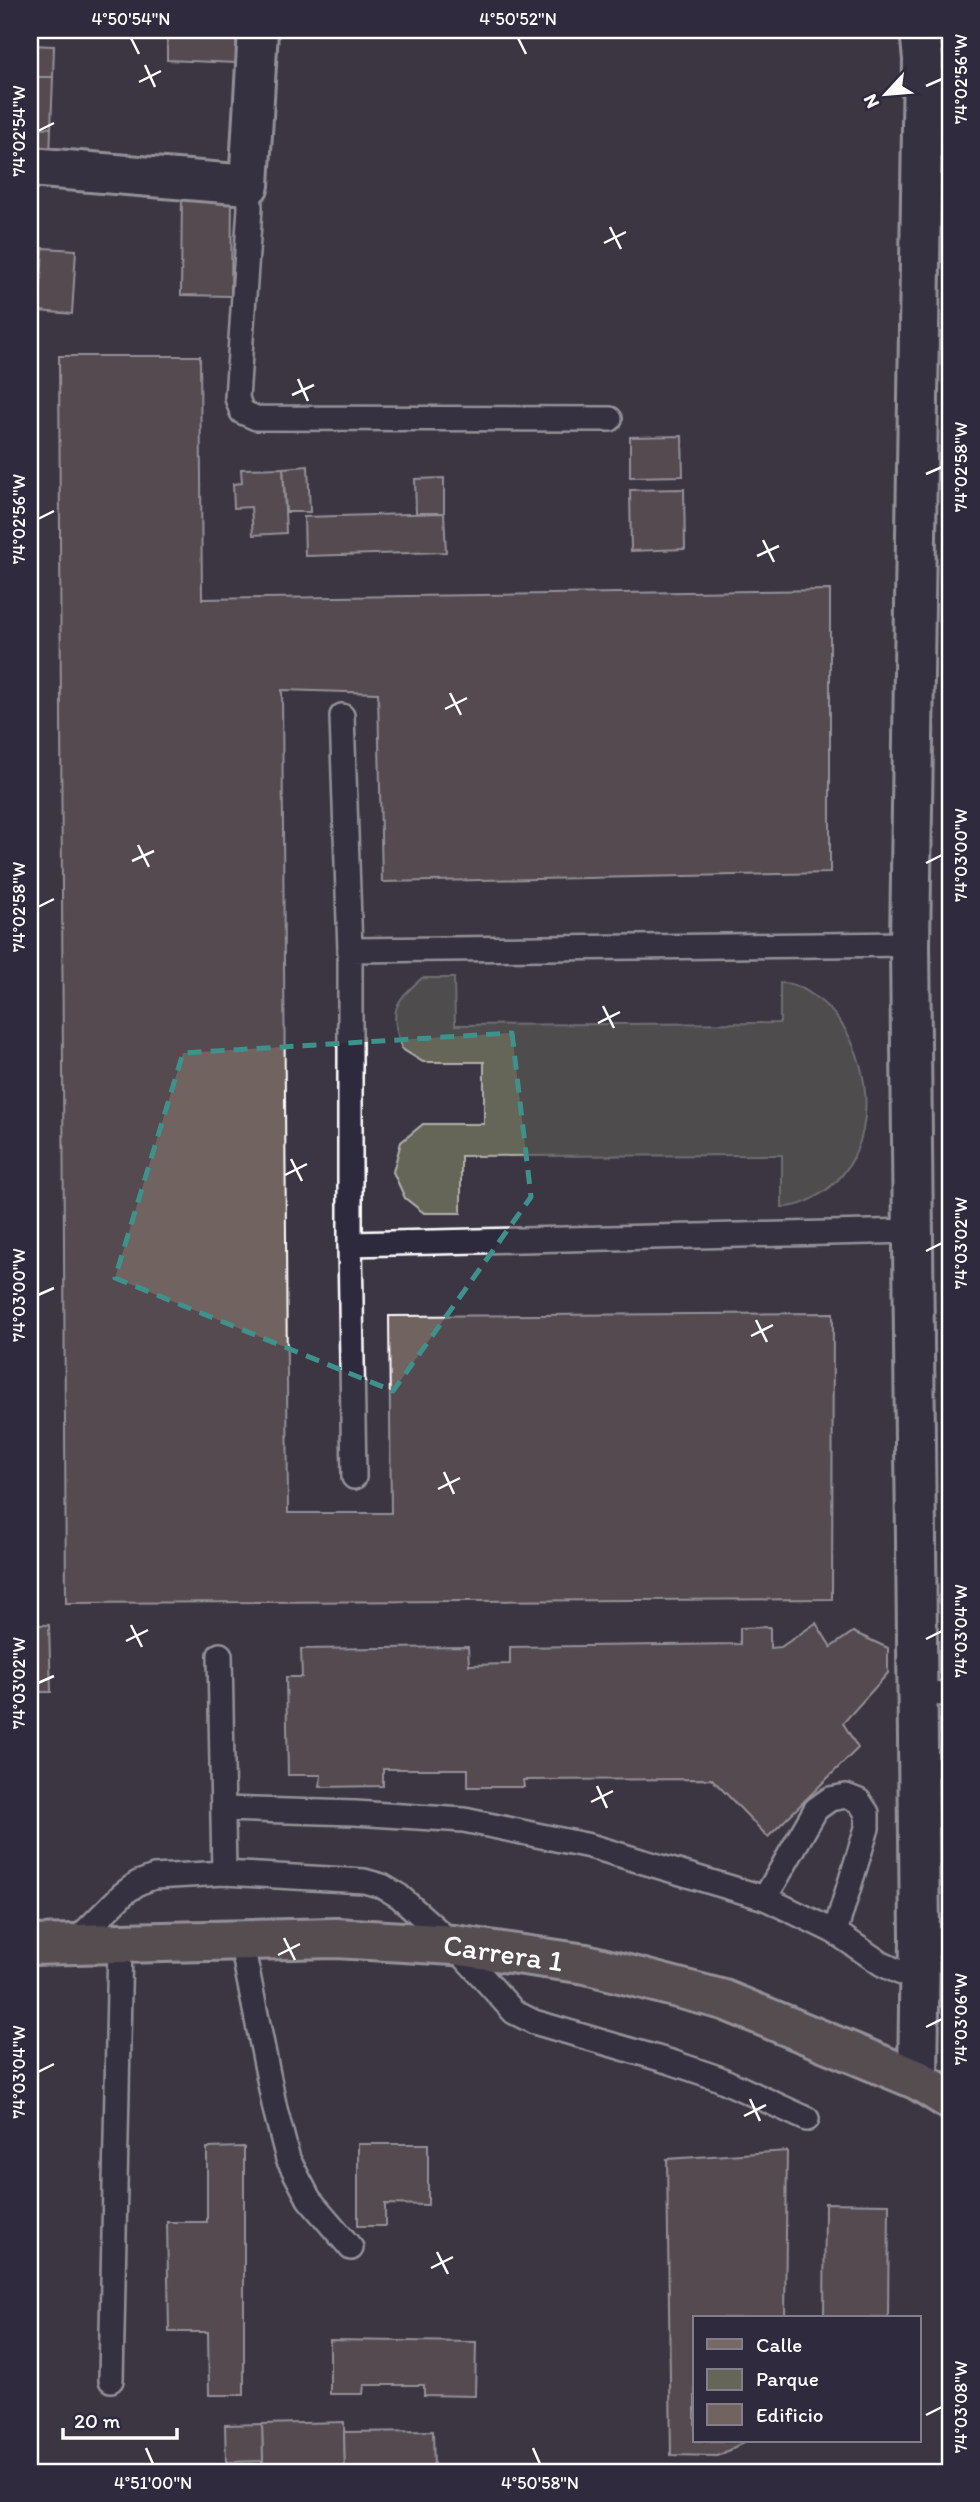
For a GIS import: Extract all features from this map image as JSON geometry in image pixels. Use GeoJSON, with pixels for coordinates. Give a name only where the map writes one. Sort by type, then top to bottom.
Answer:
{"type":"FeatureCollection","features":[{"type":"Feature","properties":{"kind":"main road","name":"Carrera 1"},"geometry":{"type":"LineString","coordinates":[[30,1945],[336,1938],[454,1945],[586,1964],[724,2000],[940,2092]]}},
{"type":"Feature","properties":{"kind":"street"},"geometry":{"type":"LineString","coordinates":[[30,167],[248,185],[258,30]]}},
{"type":"Feature","properties":{"kind":"street"},"geometry":{"type":"LineString","coordinates":[[931,50],[911,944],[913,1231],[934,1693],[935,1940],[919,1981],[940,2092]]}},
{"type":"Feature","properties":{"kind":"lane"},"geometry":{"type":"LineString","coordinates":[[248,185],[250,208],[237,398],[242,412],[256,418],[610,419]]}},
{"type":"Feature","properties":{"kind":"lane"},"geometry":{"type":"LineString","coordinates":[[342,716],[350,950],[350,1244],[354,1477]]}},
{"type":"Feature","properties":{"kind":"lane"},"geometry":{"type":"LineString","coordinates":[[350,950],[911,944]]}},
{"type":"Feature","properties":{"kind":"lane"},"geometry":{"type":"LineString","coordinates":[[350,1244],[913,1231]]}},
{"type":"Feature","properties":{"kind":"lane"},"geometry":{"type":"LineString","coordinates":[[220,1656],[224,1873]]}},
{"type":"Feature","properties":{"kind":"lane"},"geometry":{"type":"LineString","coordinates":[[765,1898],[816,1809],[830,1799],[846,1796],[859,1801],[867,1812],[867,1828],[835,1932]]}},
{"type":"Feature","properties":{"kind":"lane"},"geometry":{"type":"LineString","coordinates":[[223,1809],[464,1820],[590,1846],[765,1898],[835,1932],[882,1964],[919,1981]]}},
{"type":"Feature","properties":{"kind":"lane"},"geometry":{"type":"LineString","coordinates":[[74,1944],[123,1894],[138,1883],[154,1877],[224,1873],[364,1881],[382,1886],[399,1896],[454,1945],[513,2012],[534,2022],[718,2078],[807,2119]]}},
{"type":"Feature","properties":{"kind":"lane"},"geometry":{"type":"LineString","coordinates":[[241,1940],[275,2109],[288,2159],[309,2199],[351,2248]]}},
{"type":"Feature","properties":{"kind":"lane"},"geometry":{"type":"LineString","coordinates":[[111,2380],[121,1944]]}},
{"type":"Feature","properties":{"kind":"highlighted area"},"geometry":{"type":"Polygon","coordinates":[[[512,1033],[531,1197],[393,1391],[115,1278],[183,1053],[512,1033]]]}},
{"type":"Feature","properties":{"kind":"green space"},"geometry":{"type":"Polygon","coordinates":[[[422,978],[454,978],[455,1025],[780,1023],[780,983],[798,986],[835,1015],[851,1039],[861,1067],[865,1097],[864,1126],[855,1154],[840,1178],[817,1196],[801,1204],[782,1207],[782,1155],[461,1156],[461,1213],[424,1213],[405,1198],[393,1172],[401,1142],[423,1124],[484,1124],[484,1062],[423,1062],[402,1049],[396,1026],[396,1009],[399,1002],[422,978]]]}},
{"type":"Feature","properties":{"kind":"building"},"geometry":{"type":"Polygon","coordinates":[[[167,30],[237,30],[236,63],[167,60],[167,30]]]}},
{"type":"Feature","properties":{"kind":"building"},"geometry":{"type":"Polygon","coordinates":[[[30,45],[54,46],[53,77],[30,77],[30,45]]]}},
{"type":"Feature","properties":{"kind":"building"},"geometry":{"type":"Polygon","coordinates":[[[30,77],[53,77],[51,128],[30,127],[30,77]]]}},
{"type":"Feature","properties":{"kind":"building"},"geometry":{"type":"Polygon","coordinates":[[[30,127],[51,128],[50,159],[30,158],[30,127]]]}},
{"type":"Feature","properties":{"kind":"building"},"geometry":{"type":"Polygon","coordinates":[[[182,193],[232,194],[231,296],[181,295],[182,193]]]}},
{"type":"Feature","properties":{"kind":"building"},"geometry":{"type":"Polygon","coordinates":[[[43,248],[76,250],[72,314],[39,311],[43,248]]]}},
{"type":"Feature","properties":{"kind":"building"},"geometry":{"type":"Polygon","coordinates":[[[59,356],[200,356],[202,599],[830,590],[830,873],[382,882],[378,693],[282,690],[288,1513],[391,1513],[389,1316],[833,1313],[832,1599],[66,1603],[59,356]]]}},
{"type":"Feature","properties":{"kind":"building"},"geometry":{"type":"Polygon","coordinates":[[[682,436],[683,476],[630,477],[630,437],[682,436]]]}},
{"type":"Feature","properties":{"kind":"building"},"geometry":{"type":"Polygon","coordinates":[[[308,466],[310,512],[286,512],[283,468],[308,466]]]}},
{"type":"Feature","properties":{"kind":"building"},"geometry":{"type":"Polygon","coordinates":[[[283,468],[286,533],[253,535],[251,507],[234,508],[233,484],[242,483],[241,469],[283,468]]]}},
{"type":"Feature","properties":{"kind":"building"},"geometry":{"type":"Polygon","coordinates":[[[444,478],[444,513],[416,513],[415,479],[444,478]]]}},
{"type":"Feature","properties":{"kind":"building"},"geometry":{"type":"Polygon","coordinates":[[[684,489],[685,549],[631,551],[630,490],[684,489]]]}},
{"type":"Feature","properties":{"kind":"building"},"geometry":{"type":"Polygon","coordinates":[[[444,513],[446,552],[305,556],[304,517],[444,513]]]}},
{"type":"Feature","properties":{"kind":"building"},"geometry":{"type":"Polygon","coordinates":[[[816,1623],[831,1647],[853,1632],[888,1648],[888,1673],[843,1723],[858,1748],[768,1837],[712,1779],[523,1780],[524,1787],[468,1787],[468,1769],[383,1769],[383,1786],[320,1787],[321,1775],[288,1775],[286,1677],[302,1677],[301,1649],[468,1647],[469,1665],[510,1664],[510,1647],[740,1644],[740,1628],[770,1627],[770,1648],[781,1647],[816,1623]]]}},
{"type":"Feature","properties":{"kind":"building"},"geometry":{"type":"Polygon","coordinates":[[[30,1625],[49,1625],[51,1692],[30,1692],[30,1625]]]}},
{"type":"Feature","properties":{"kind":"building"},"geometry":{"type":"Polygon","coordinates":[[[358,2144],[428,2144],[428,2205],[385,2204],[385,2226],[358,2226],[358,2144]]]}},
{"type":"Feature","properties":{"kind":"building"},"geometry":{"type":"Polygon","coordinates":[[[244,2147],[244,2395],[209,2395],[208,2332],[169,2332],[167,2222],[207,2222],[207,2148],[244,2147]]]}},
{"type":"Feature","properties":{"kind":"building"},"geometry":{"type":"Polygon","coordinates":[[[787,2151],[785,2316],[693,2316],[693,2442],[744,2442],[718,2456],[671,2455],[667,2159],[787,2151]]]}},
{"type":"Feature","properties":{"kind":"building"},"geometry":{"type":"Polygon","coordinates":[[[825,2203],[889,2204],[888,2316],[824,2316],[825,2203]]]}},
{"type":"Feature","properties":{"kind":"building"},"geometry":{"type":"Polygon","coordinates":[[[330,2340],[476,2342],[475,2396],[424,2395],[424,2385],[364,2385],[363,2394],[330,2394],[330,2340]]]}},
{"type":"Feature","properties":{"kind":"building"},"geometry":{"type":"Polygon","coordinates":[[[344,2422],[345,2472],[263,2472],[262,2424],[344,2422]]]}},
{"type":"Feature","properties":{"kind":"building"},"geometry":{"type":"Polygon","coordinates":[[[262,2424],[263,2461],[226,2462],[225,2425],[262,2424]]]}},
{"type":"Feature","properties":{"kind":"building"},"geometry":{"type":"Polygon","coordinates":[[[433,2431],[434,2471],[345,2472],[344,2432],[433,2431]]]}}]}
